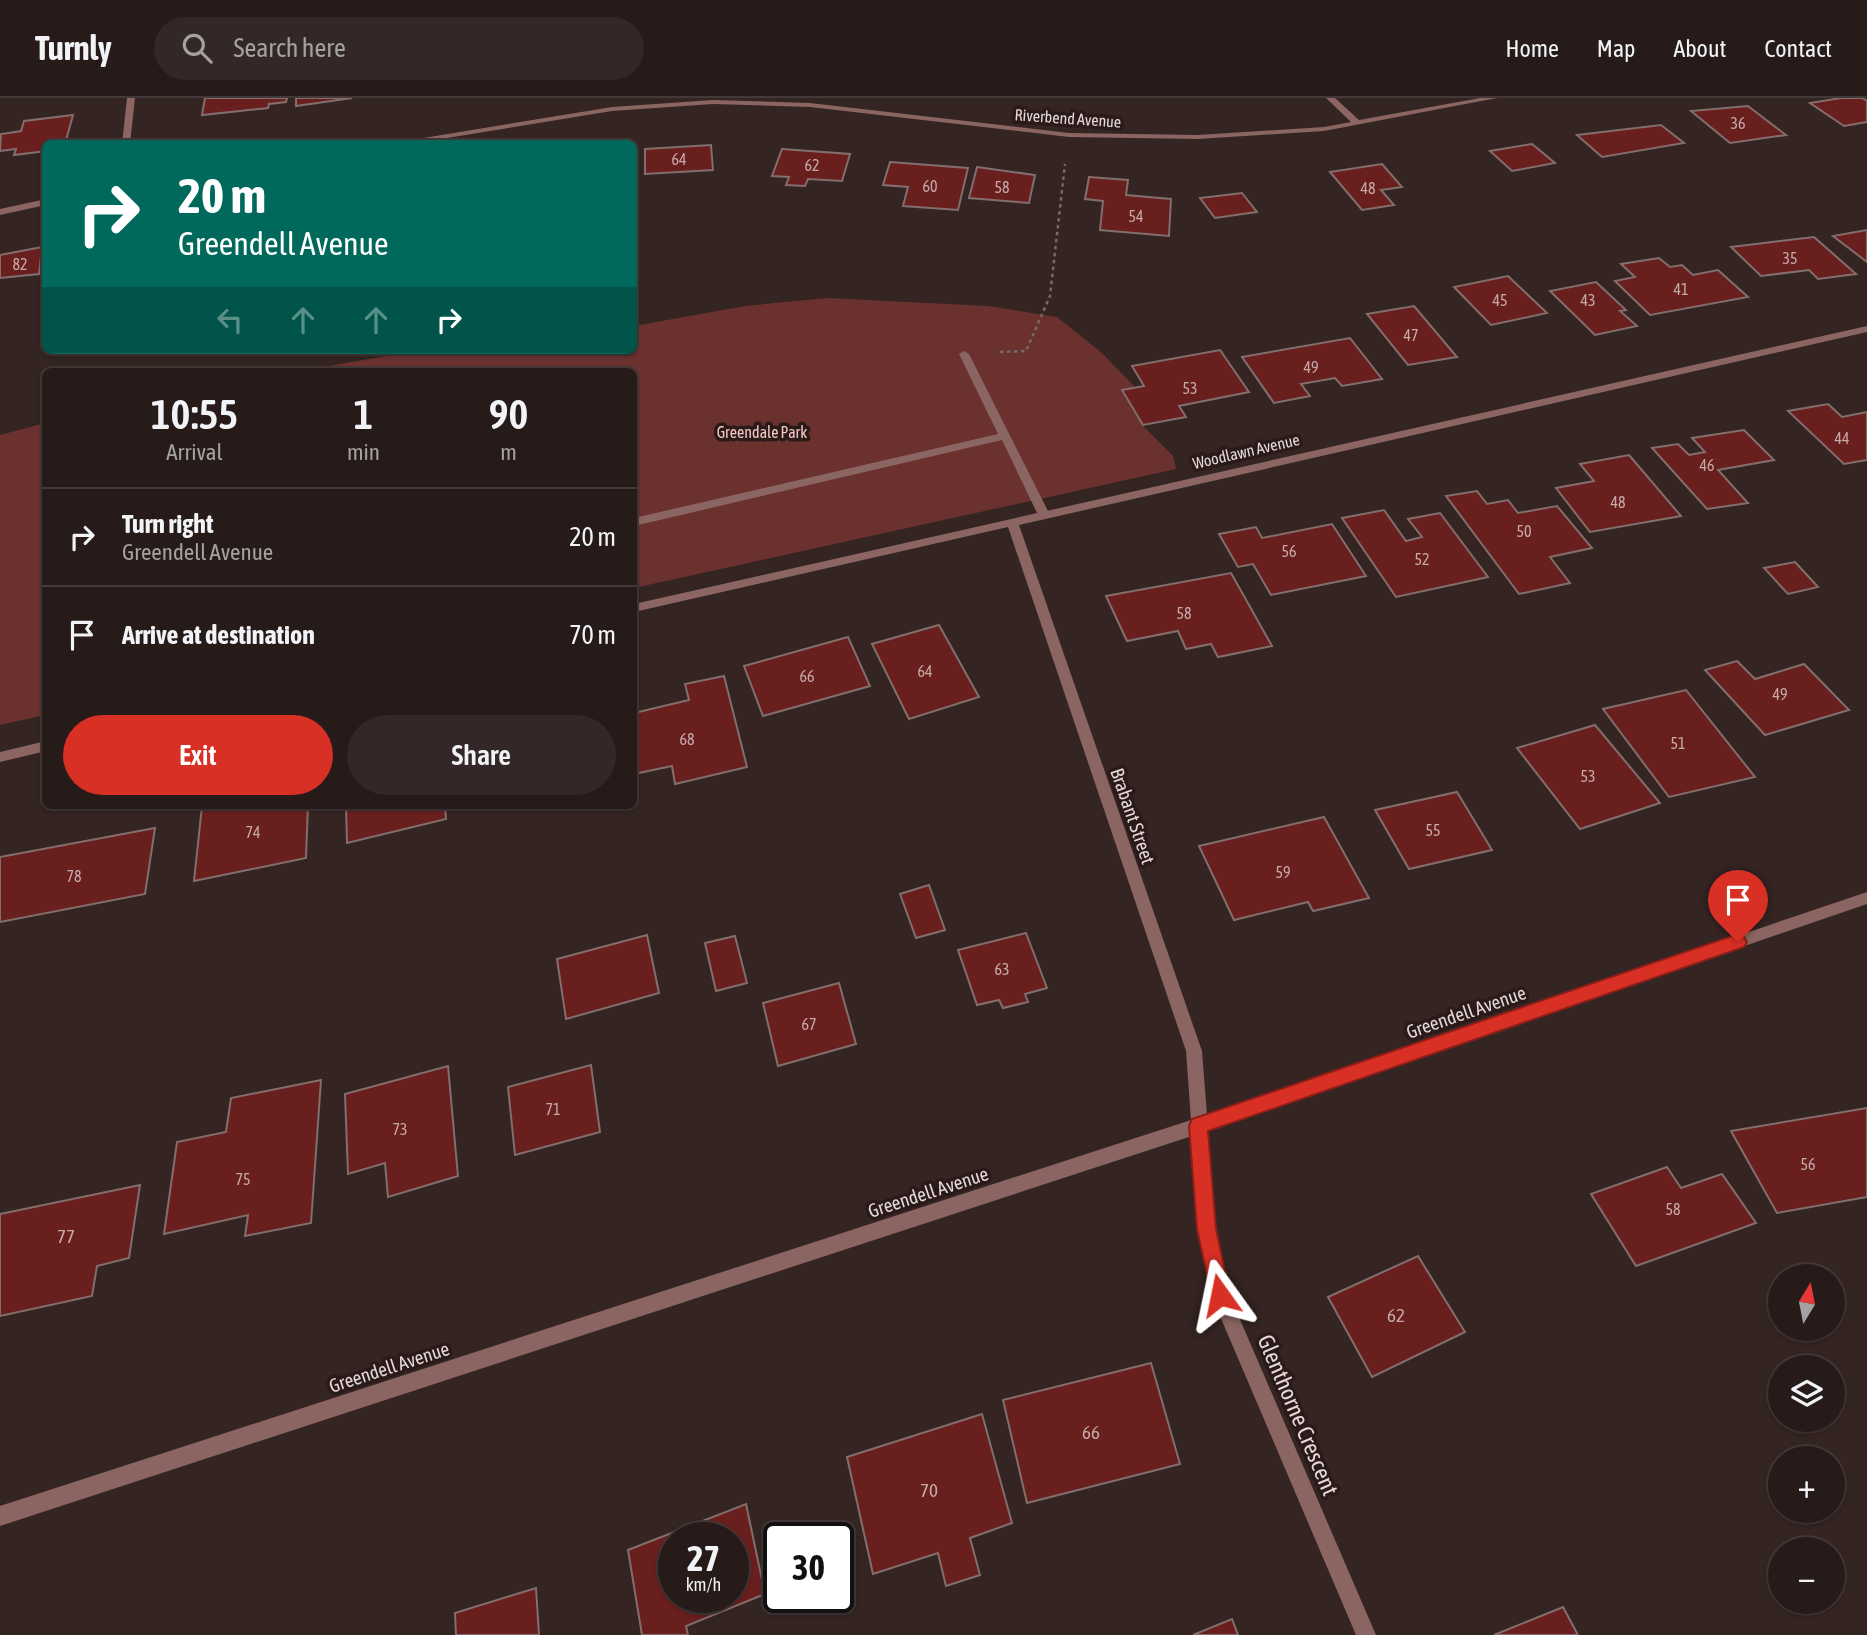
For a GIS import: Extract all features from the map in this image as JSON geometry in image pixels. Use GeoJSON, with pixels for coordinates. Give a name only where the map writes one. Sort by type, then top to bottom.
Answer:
{"type":"FeatureCollection","features":[{"type":"Feature","properties":{"kind":"street"},"geometry":{"type":"LineString","coordinates":[[126,140],[131,98]]}},
{"type":"Feature","properties":{"kind":"street"},"geometry":{"type":"LineString","coordinates":[[1330,98],[1357,123]]}},
{"type":"Feature","properties":{"kind":"street","name":"Riverbend Avenue"},"geometry":{"type":"LineString","coordinates":[[416,140],[612,109],[713,102],[810,105],[1069,135],[1198,137],[1324,129],[1493,98]]}},
{"type":"Feature","properties":{"kind":"street"},"geometry":{"type":"LineString","coordinates":[[0,212],[42,203]]}},
{"type":"Feature","properties":{"kind":"street","name":"Woodlawn Avenue"},"geometry":{"type":"LineString","coordinates":[[637,607],[1867,329]]}},
{"type":"Feature","properties":{"kind":"street"},"geometry":{"type":"LineString","coordinates":[[964,354],[1044,514]]}},
{"type":"Feature","properties":{"kind":"street"},"geometry":{"type":"LineString","coordinates":[[637,521],[1005,436]]}},
{"type":"Feature","properties":{"kind":"street","name":"Brabant Street"},"geometry":{"type":"LineString","coordinates":[[1012,522],[1194,1051],[1198,1126]]}},
{"type":"Feature","properties":{"kind":"street"},"geometry":{"type":"LineString","coordinates":[[0,757],[42,747]]}},
{"type":"Feature","properties":{"kind":"street","name":"Greendell Avenue"},"geometry":{"type":"LineString","coordinates":[[0,1516],[1198,1126],[1867,898]]}},
{"type":"Feature","properties":{"kind":"street","name":"Glenthorne Crescent"},"geometry":{"type":"LineString","coordinates":[[1198,1126],[1207,1229],[1220,1295],[1366,1635]]}},
{"type":"Feature","properties":{"kind":"path"},"geometry":{"type":"LineString","coordinates":[[964,354],[1026,351],[1050,296],[1069,135]]}},
{"type":"Feature","properties":{"kind":"green space","name":"Greendale Park"},"geometry":{"type":"Polygon","coordinates":[[[828,298],[988,306],[1057,317],[1102,353],[1135,387],[1144,427],[1173,456],[1176,469],[637,587],[637,368],[317,368],[399,354],[637,354],[637,325],[745,306],[828,298]]]}},
{"type":"Feature","properties":{"kind":"green space"},"geometry":{"type":"Polygon","coordinates":[[[42,424],[42,716],[0,725],[0,435],[42,424]]]}},
{"type":"Feature","properties":{"kind":"building"},"geometry":{"type":"Polygon","coordinates":[[[205,98],[287,98],[286,102],[269,104],[268,108],[202,115],[205,98]]]}},
{"type":"Feature","properties":{"kind":"building"},"geometry":{"type":"Polygon","coordinates":[[[296,98],[352,98],[296,106],[296,98]]]}},
{"type":"Feature","properties":{"kind":"building"},"geometry":{"type":"Polygon","coordinates":[[[1862,98],[1867,101],[1867,122],[1844,126],[1810,103],[1862,98]]]}},
{"type":"Feature","properties":{"kind":"building"},"geometry":{"type":"Polygon","coordinates":[[[1748,106],[1786,135],[1730,143],[1691,111],[1748,106]]]}},
{"type":"Feature","properties":{"kind":"building"},"geometry":{"type":"Polygon","coordinates":[[[73,115],[66,140],[42,140],[42,152],[14,155],[16,149],[0,151],[1,134],[21,131],[24,121],[73,115]]]}},
{"type":"Feature","properties":{"kind":"building"},"geometry":{"type":"Polygon","coordinates":[[[1661,125],[1684,143],[1602,157],[1577,135],[1661,125]]]}},
{"type":"Feature","properties":{"kind":"building"},"geometry":{"type":"Polygon","coordinates":[[[1532,144],[1555,163],[1512,171],[1490,151],[1532,144]]]}},
{"type":"Feature","properties":{"kind":"building"},"geometry":{"type":"Polygon","coordinates":[[[711,145],[713,170],[645,174],[645,149],[711,145]]]}},
{"type":"Feature","properties":{"kind":"building"},"geometry":{"type":"Polygon","coordinates":[[[782,149],[850,154],[842,181],[808,179],[805,186],[786,185],[789,177],[772,176],[782,149]]]}},
{"type":"Feature","properties":{"kind":"building"},"geometry":{"type":"Polygon","coordinates":[[[890,162],[968,168],[958,210],[903,206],[908,187],[883,185],[890,162]]]}},
{"type":"Feature","properties":{"kind":"building"},"geometry":{"type":"Polygon","coordinates":[[[1382,164],[1402,187],[1381,190],[1394,205],[1362,210],[1330,172],[1382,164]]]}},
{"type":"Feature","properties":{"kind":"building"},"geometry":{"type":"Polygon","coordinates":[[[977,167],[1035,175],[1029,203],[969,198],[977,167]]]}},
{"type":"Feature","properties":{"kind":"building"},"geometry":{"type":"Polygon","coordinates":[[[1089,177],[1128,180],[1126,195],[1171,199],[1169,236],[1100,230],[1103,201],[1085,199],[1089,177]]]}},
{"type":"Feature","properties":{"kind":"building"},"geometry":{"type":"Polygon","coordinates":[[[1242,193],[1257,212],[1215,218],[1200,198],[1242,193]]]}},
{"type":"Feature","properties":{"kind":"building"},"geometry":{"type":"Polygon","coordinates":[[[1867,230],[1867,262],[1833,236],[1867,230]]]}},
{"type":"Feature","properties":{"kind":"building"},"geometry":{"type":"Polygon","coordinates":[[[1814,237],[1856,274],[1818,279],[1809,270],[1761,276],[1731,247],[1814,237]]]}},
{"type":"Feature","properties":{"kind":"building"},"geometry":{"type":"Polygon","coordinates":[[[42,247],[39,274],[0,278],[0,255],[42,247]]]}},
{"type":"Feature","properties":{"kind":"building"},"geometry":{"type":"Polygon","coordinates":[[[1659,258],[1670,267],[1682,265],[1693,275],[1718,270],[1748,297],[1650,315],[1615,281],[1635,277],[1621,264],[1659,258]]]}},
{"type":"Feature","properties":{"kind":"building"},"geometry":{"type":"Polygon","coordinates":[[[1508,276],[1547,313],[1491,325],[1454,287],[1508,276]]]}},
{"type":"Feature","properties":{"kind":"building"},"geometry":{"type":"Polygon","coordinates":[[[1596,282],[1626,310],[1620,311],[1637,326],[1595,335],[1550,291],[1596,282]]]}},
{"type":"Feature","properties":{"kind":"building"},"geometry":{"type":"Polygon","coordinates":[[[1414,306],[1457,357],[1408,365],[1367,314],[1414,306]]]}},
{"type":"Feature","properties":{"kind":"building"},"geometry":{"type":"Polygon","coordinates":[[[1350,338],[1382,379],[1342,386],[1335,378],[1301,384],[1310,396],[1274,403],[1242,357],[1350,338]]]}},
{"type":"Feature","properties":{"kind":"building"},"geometry":{"type":"Polygon","coordinates":[[[1220,350],[1249,392],[1179,406],[1186,417],[1143,425],[1122,390],[1144,386],[1132,366],[1220,350]]]}},
{"type":"Feature","properties":{"kind":"building"},"geometry":{"type":"Polygon","coordinates":[[[1828,404],[1842,417],[1867,412],[1867,460],[1844,464],[1788,411],[1828,404]]]}},
{"type":"Feature","properties":{"kind":"building"},"geometry":{"type":"Polygon","coordinates":[[[1744,430],[1774,460],[1718,470],[1748,503],[1707,509],[1652,448],[1678,444],[1689,455],[1705,452],[1692,438],[1744,430]]]}},
{"type":"Feature","properties":{"kind":"building"},"geometry":{"type":"Polygon","coordinates":[[[1629,455],[1681,516],[1590,532],[1556,488],[1594,481],[1580,464],[1629,455]]]}},
{"type":"Feature","properties":{"kind":"building"},"geometry":{"type":"Polygon","coordinates":[[[1477,491],[1487,504],[1508,500],[1518,513],[1557,506],[1592,548],[1550,557],[1570,583],[1519,594],[1446,496],[1477,491]]]}},
{"type":"Feature","properties":{"kind":"building"},"geometry":{"type":"Polygon","coordinates":[[[1384,510],[1406,541],[1422,537],[1408,519],[1440,513],[1488,577],[1396,597],[1342,518],[1384,510]]]}},
{"type":"Feature","properties":{"kind":"building"},"geometry":{"type":"Polygon","coordinates":[[[1332,524],[1366,576],[1271,595],[1253,564],[1238,567],[1219,534],[1256,527],[1262,538],[1332,524]]]}},
{"type":"Feature","properties":{"kind":"building"},"geometry":{"type":"Polygon","coordinates":[[[1795,562],[1818,587],[1788,594],[1764,568],[1795,562]]]}},
{"type":"Feature","properties":{"kind":"building"},"geometry":{"type":"Polygon","coordinates":[[[1231,573],[1272,646],[1218,657],[1211,644],[1186,649],[1178,631],[1127,641],[1106,596],[1231,573]]]}},
{"type":"Feature","properties":{"kind":"building"},"geometry":{"type":"Polygon","coordinates":[[[939,625],[979,697],[909,719],[872,644],[939,625]]]}},
{"type":"Feature","properties":{"kind":"building"},"geometry":{"type":"Polygon","coordinates":[[[848,637],[870,686],[763,716],[744,666],[848,637]]]}},
{"type":"Feature","properties":{"kind":"building"},"geometry":{"type":"Polygon","coordinates":[[[1737,661],[1755,679],[1804,664],[1849,710],[1765,735],[1705,670],[1737,661]]]}},
{"type":"Feature","properties":{"kind":"building"},"geometry":{"type":"Polygon","coordinates":[[[724,676],[747,767],[675,784],[672,766],[637,773],[637,712],[689,700],[685,684],[724,676]]]}},
{"type":"Feature","properties":{"kind":"building"},"geometry":{"type":"Polygon","coordinates":[[[1686,690],[1755,777],[1669,797],[1603,709],[1686,690]]]}},
{"type":"Feature","properties":{"kind":"building"},"geometry":{"type":"Polygon","coordinates":[[[1595,725],[1660,803],[1580,829],[1517,748],[1595,725]]]}},
{"type":"Feature","properties":{"kind":"building"},"geometry":{"type":"Polygon","coordinates":[[[1457,792],[1492,850],[1409,869],[1375,810],[1457,792]]]}},
{"type":"Feature","properties":{"kind":"building"},"geometry":{"type":"Polygon","coordinates":[[[202,809],[308,809],[306,858],[194,881],[202,809]]]}},
{"type":"Feature","properties":{"kind":"building"},"geometry":{"type":"Polygon","coordinates":[[[346,809],[445,809],[446,819],[347,843],[346,809]]]}},
{"type":"Feature","properties":{"kind":"building"},"geometry":{"type":"Polygon","coordinates":[[[1324,817],[1369,898],[1313,911],[1308,902],[1234,920],[1199,846],[1324,817]]]}},
{"type":"Feature","properties":{"kind":"building"},"geometry":{"type":"Polygon","coordinates":[[[155,828],[145,894],[0,922],[0,857],[155,828]]]}},
{"type":"Feature","properties":{"kind":"building"},"geometry":{"type":"Polygon","coordinates":[[[929,885],[945,930],[916,938],[900,894],[929,885]]]}},
{"type":"Feature","properties":{"kind":"building"},"geometry":{"type":"Polygon","coordinates":[[[1026,933],[1047,988],[1025,994],[1028,1002],[1003,1008],[999,1000],[977,1005],[958,950],[1026,933]]]}},
{"type":"Feature","properties":{"kind":"building"},"geometry":{"type":"Polygon","coordinates":[[[647,935],[659,993],[566,1019],[557,959],[647,935]]]}},
{"type":"Feature","properties":{"kind":"building"},"geometry":{"type":"Polygon","coordinates":[[[735,936],[747,983],[716,991],[705,943],[735,936]]]}},
{"type":"Feature","properties":{"kind":"building"},"geometry":{"type":"Polygon","coordinates":[[[839,983],[856,1044],[778,1066],[763,1003],[839,983]]]}},
{"type":"Feature","properties":{"kind":"building"},"geometry":{"type":"Polygon","coordinates":[[[591,1065],[600,1132],[515,1155],[508,1087],[591,1065]]]}},
{"type":"Feature","properties":{"kind":"building"},"geometry":{"type":"Polygon","coordinates":[[[448,1066],[458,1176],[388,1197],[385,1163],[348,1174],[345,1094],[448,1066]]]}},
{"type":"Feature","properties":{"kind":"building"},"geometry":{"type":"Polygon","coordinates":[[[321,1080],[311,1223],[245,1236],[248,1215],[164,1234],[177,1142],[226,1132],[231,1098],[321,1080]]]}},
{"type":"Feature","properties":{"kind":"building"},"geometry":{"type":"Polygon","coordinates":[[[1867,1108],[1867,1197],[1777,1213],[1731,1131],[1867,1108]]]}},
{"type":"Feature","properties":{"kind":"building"},"geometry":{"type":"Polygon","coordinates":[[[1667,1167],[1681,1188],[1722,1174],[1756,1223],[1636,1266],[1591,1194],[1667,1167]]]}},
{"type":"Feature","properties":{"kind":"building"},"geometry":{"type":"Polygon","coordinates":[[[140,1185],[129,1258],[97,1266],[92,1296],[0,1316],[0,1214],[140,1185]]]}},
{"type":"Feature","properties":{"kind":"building"},"geometry":{"type":"Polygon","coordinates":[[[1418,1256],[1465,1332],[1372,1377],[1328,1297],[1418,1256]]]}},
{"type":"Feature","properties":{"kind":"building"},"geometry":{"type":"Polygon","coordinates":[[[1151,1363],[1180,1464],[1027,1503],[1003,1400],[1151,1363]]]}},
{"type":"Feature","properties":{"kind":"building"},"geometry":{"type":"Polygon","coordinates":[[[982,1414],[1012,1523],[970,1538],[980,1575],[946,1586],[938,1553],[873,1574],[847,1457],[982,1414]]]}},
{"type":"Feature","properties":{"kind":"building"},"geometry":{"type":"Polygon","coordinates":[[[746,1504],[763,1595],[749,1600],[749,1522],[700,1522],[746,1504]]]}},
{"type":"Feature","properties":{"kind":"building"},"geometry":{"type":"Polygon","coordinates":[[[658,1538],[658,1613],[718,1613],[686,1626],[688,1635],[642,1635],[628,1550],[658,1538]]]}},
{"type":"Feature","properties":{"kind":"building"},"geometry":{"type":"Polygon","coordinates":[[[536,1588],[539,1635],[456,1635],[455,1613],[536,1588]]]}},
{"type":"Feature","properties":{"kind":"building"},"geometry":{"type":"Polygon","coordinates":[[[1563,1607],[1578,1635],[1494,1635],[1563,1607]]]}},
{"type":"Feature","properties":{"kind":"building"},"geometry":{"type":"Polygon","coordinates":[[[1232,1619],[1238,1635],[1193,1635],[1232,1619]]]}},
{"type":"Feature","properties":{"kind":"route"},"geometry":{"type":"LineString","coordinates":[[1220,1295],[1207,1229],[1198,1126],[1738,942]]}}]}
